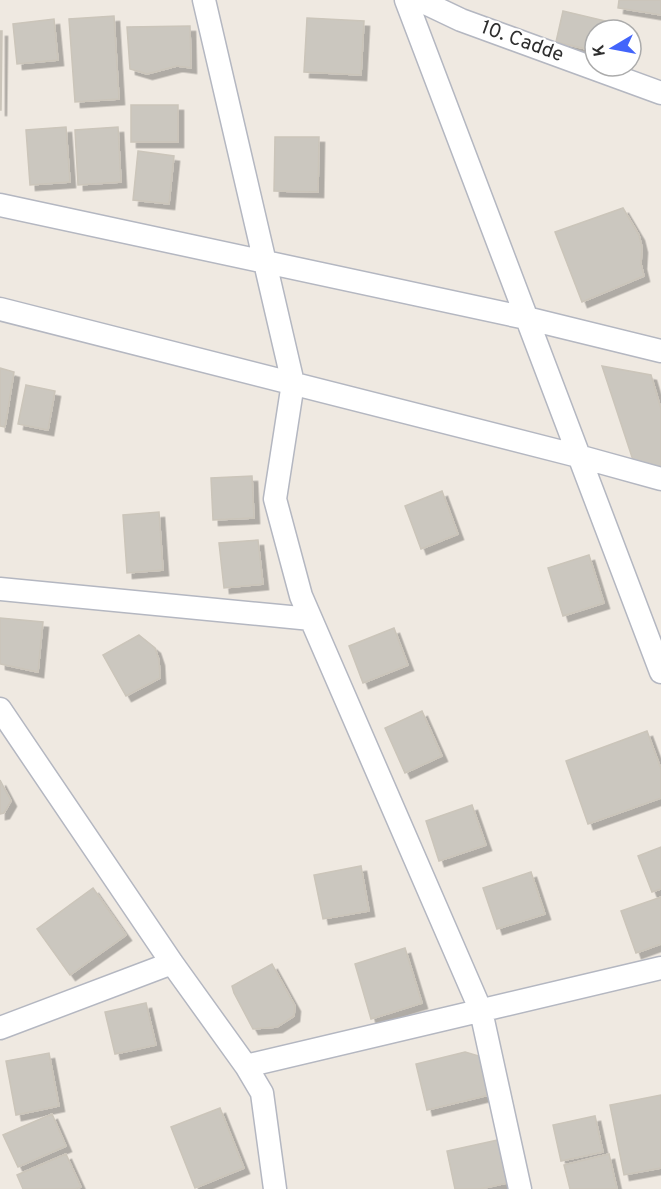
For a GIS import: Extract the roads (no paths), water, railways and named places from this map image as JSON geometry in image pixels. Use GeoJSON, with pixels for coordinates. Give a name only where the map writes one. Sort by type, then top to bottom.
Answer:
{"type":"FeatureCollection","features":[{"type":"Feature","properties":{"kind":"street"},"geometry":{"type":"LineString","coordinates":[[204,0],[293,383],[275,499],[302,596],[311,619],[481,1011],[519,1189]]}},
{"type":"Feature","properties":{"kind":"street"},"geometry":{"type":"LineString","coordinates":[[406,0],[661,672]]}},
{"type":"Feature","properties":{"kind":"street","name":"10. Cadde"},"geometry":{"type":"LineString","coordinates":[[419,0],[461,20],[661,93]]}},
{"type":"Feature","properties":{"kind":"street"},"geometry":{"type":"LineString","coordinates":[[0,205],[526,318],[661,351]]}},
{"type":"Feature","properties":{"kind":"street"},"geometry":{"type":"LineString","coordinates":[[0,309],[661,479]]}},
{"type":"Feature","properties":{"kind":"street"},"geometry":{"type":"LineString","coordinates":[[0,590],[311,619]]}},
{"type":"Feature","properties":{"kind":"street"},"geometry":{"type":"LineString","coordinates":[[0,709],[172,963],[246,1066],[262,1094],[275,1189]]}},
{"type":"Feature","properties":{"kind":"street"},"geometry":{"type":"LineString","coordinates":[[0,1028],[172,963]]}},
{"type":"Feature","properties":{"kind":"street"},"geometry":{"type":"LineString","coordinates":[[246,1066],[661,968]]}}]}
